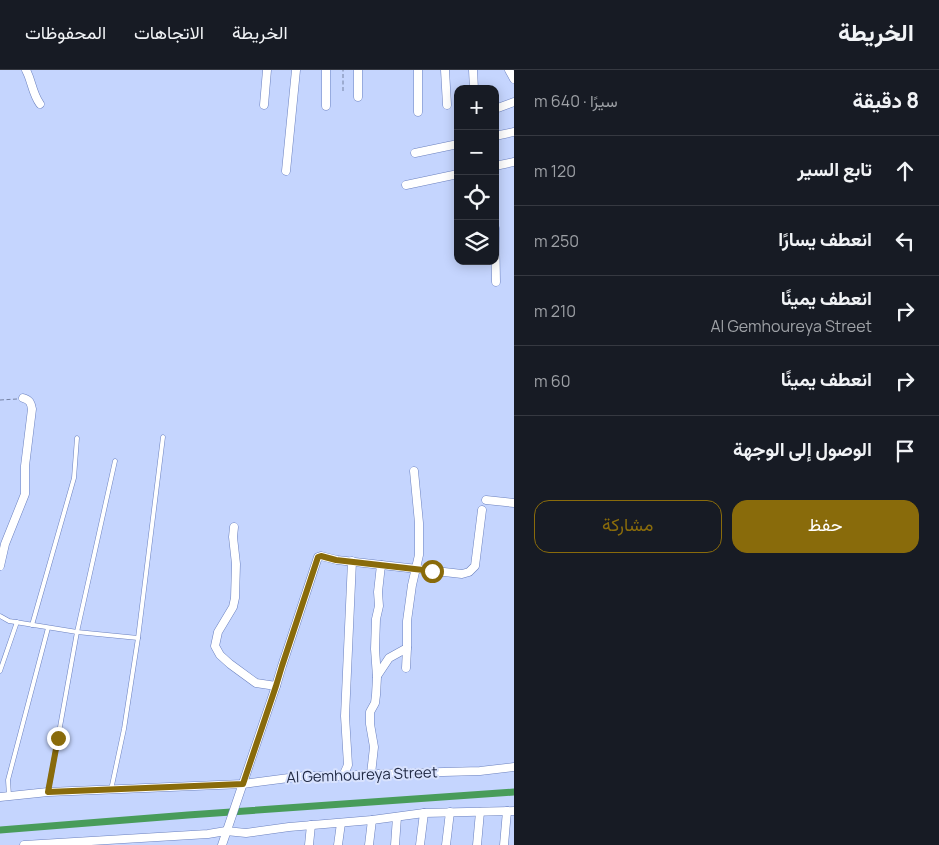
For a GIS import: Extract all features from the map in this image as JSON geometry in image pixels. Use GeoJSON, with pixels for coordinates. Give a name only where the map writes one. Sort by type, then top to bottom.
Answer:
{"type":"FeatureCollection","features":[{"type":"Feature","properties":{"kind":"street"},"geometry":{"type":"LineString","coordinates":[[26,70],[29,74],[34,95],[40,104]]}},
{"type":"Feature","properties":{"kind":"street"},"geometry":{"type":"LineString","coordinates":[[264,105],[267,70]]}},
{"type":"Feature","properties":{"kind":"street"},"geometry":{"type":"LineString","coordinates":[[286,171],[296,70]]}},
{"type":"Feature","properties":{"kind":"street"},"geometry":{"type":"LineString","coordinates":[[326,70],[326,106]]}},
{"type":"Feature","properties":{"kind":"street"},"geometry":{"type":"LineString","coordinates":[[358,70],[358,97]]}},
{"type":"Feature","properties":{"kind":"street"},"geometry":{"type":"LineString","coordinates":[[418,70],[418,112]]}},
{"type":"Feature","properties":{"kind":"street"},"geometry":{"type":"LineString","coordinates":[[445,70],[447,104]]}},
{"type":"Feature","properties":{"kind":"street"},"geometry":{"type":"LineString","coordinates":[[473,70],[474,85]]}},
{"type":"Feature","properties":{"kind":"street"},"geometry":{"type":"LineString","coordinates":[[509,70],[514,79]]}},
{"type":"Feature","properties":{"kind":"street"},"geometry":{"type":"LineString","coordinates":[[499,108],[514,102]]}},
{"type":"Feature","properties":{"kind":"street"},"geometry":{"type":"LineString","coordinates":[[499,135],[514,132]]}},
{"type":"Feature","properties":{"kind":"street"},"geometry":{"type":"LineString","coordinates":[[415,153],[454,145]]}},
{"type":"Feature","properties":{"kind":"street"},"geometry":{"type":"LineString","coordinates":[[499,165],[514,162]]}},
{"type":"Feature","properties":{"kind":"street"},"geometry":{"type":"LineString","coordinates":[[406,185],[454,175]]}},
{"type":"Feature","properties":{"kind":"street"},"geometry":{"type":"LineString","coordinates":[[496,265],[496,282]]}},
{"type":"Feature","properties":{"kind":"street"},"geometry":{"type":"LineString","coordinates":[[0,566],[5,544],[25,494],[25,466],[32,404],[24,398]]}},
{"type":"Feature","properties":{"kind":"street"},"geometry":{"type":"LineString","coordinates":[[406,668],[408,648],[407,621],[412,585],[420,555],[420,523],[414,471]]}},
{"type":"Feature","properties":{"kind":"street"},"geometry":{"type":"LineString","coordinates":[[486,500],[514,503]]}},
{"type":"Feature","properties":{"kind":"street"},"geometry":{"type":"LineString","coordinates":[[222,845],[317,559],[321,556],[336,560],[462,574],[469,572],[475,566],[482,510]]}},
{"type":"Feature","properties":{"kind":"street"},"geometry":{"type":"LineString","coordinates":[[234,527],[235,598],[233,606],[218,632],[215,646],[220,655],[256,683],[276,686]]}},
{"type":"Feature","properties":{"kind":"street"},"geometry":{"type":"LineString","coordinates":[[342,776],[346,770],[348,758],[345,716],[352,561]]}},
{"type":"Feature","properties":{"kind":"street"},"geometry":{"type":"LineString","coordinates":[[371,774],[374,747],[370,712],[375,703],[376,695],[376,620],[379,606],[378,592],[381,565]]}},
{"type":"Feature","properties":{"kind":"street"},"geometry":{"type":"LineString","coordinates":[[377,677],[389,658],[408,648]]}},
{"type":"Feature","properties":{"kind":"street","name":"Al Gemhoureya Street"},"geometry":{"type":"LineString","coordinates":[[0,797],[48,792],[242,788],[257,783],[295,776],[480,771],[514,767]]}},
{"type":"Feature","properties":{"kind":"street"},"geometry":{"type":"LineString","coordinates":[[24,845],[226,831],[246,833],[424,813],[511,811],[504,845]]}},
{"type":"Feature","properties":{"kind":"street"},"geometry":{"type":"LineString","coordinates":[[446,845],[450,812]]}},
{"type":"Feature","properties":{"kind":"street"},"geometry":{"type":"LineString","coordinates":[[477,845],[480,812]]}},
{"type":"Feature","properties":{"kind":"street"},"geometry":{"type":"LineString","coordinates":[[420,845],[424,813]]}},
{"type":"Feature","properties":{"kind":"street"},"geometry":{"type":"LineString","coordinates":[[394,845],[397,817]]}},
{"type":"Feature","properties":{"kind":"street"},"geometry":{"type":"LineString","coordinates":[[369,845],[372,820]]}},
{"type":"Feature","properties":{"kind":"street"},"geometry":{"type":"LineString","coordinates":[[338,845],[341,823]]}},
{"type":"Feature","properties":{"kind":"street"},"geometry":{"type":"LineString","coordinates":[[309,845],[311,825]]}},
{"type":"Feature","properties":{"kind":"lane"},"geometry":{"type":"LineString","coordinates":[[111,790],[124,729],[138,638],[162,436]]}},
{"type":"Feature","properties":{"kind":"lane"},"geometry":{"type":"LineString","coordinates":[[32,625],[74,478],[77,438]]}},
{"type":"Feature","properties":{"kind":"lane"},"geometry":{"type":"LineString","coordinates":[[48,792],[76,632],[115,461]]}},
{"type":"Feature","properties":{"kind":"lane"},"geometry":{"type":"LineString","coordinates":[[0,616],[8,621],[48,628],[138,638]]}},
{"type":"Feature","properties":{"kind":"lane"},"geometry":{"type":"LineString","coordinates":[[0,671],[17,622]]}},
{"type":"Feature","properties":{"kind":"lane"},"geometry":{"type":"LineString","coordinates":[[9,796],[8,780],[48,628]]}},
{"type":"Feature","properties":{"kind":"path"},"geometry":{"type":"LineString","coordinates":[[343,70],[343,91]]}},
{"type":"Feature","properties":{"kind":"path"},"geometry":{"type":"LineString","coordinates":[[0,400],[24,398]]}},
{"type":"Feature","properties":{"kind":"waterway"},"geometry":{"type":"LineString","coordinates":[[0,830],[514,792]]}},
{"type":"Feature","properties":{"kind":"route"},"geometry":{"type":"LineString","coordinates":[[58,738],[48,792],[243,784],[318,557],[432,571]]}}]}
